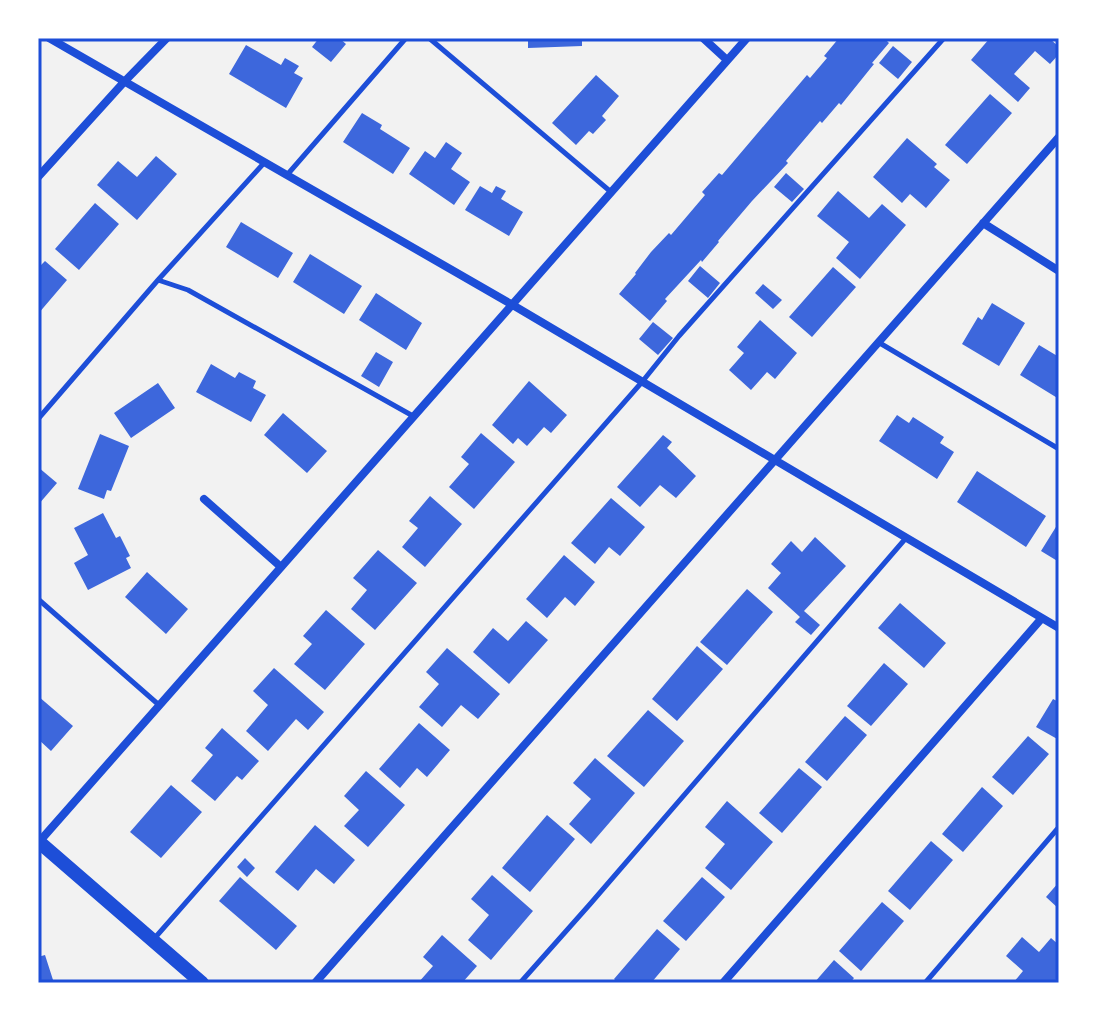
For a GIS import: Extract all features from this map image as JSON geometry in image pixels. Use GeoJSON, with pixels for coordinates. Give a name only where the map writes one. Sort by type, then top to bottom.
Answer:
{"type":"FeatureCollection","features":[{"type":"Feature","properties":{"kind":"street"},"geometry":{"type":"LineString","coordinates":[[49,38],[511,304],[1059,628]]}},
{"type":"Feature","properties":{"kind":"street"},"geometry":{"type":"LineString","coordinates":[[38,177],[167,38]]}},
{"type":"Feature","properties":{"kind":"street"},"geometry":{"type":"LineString","coordinates":[[703,38],[727,60]]}},
{"type":"Feature","properties":{"kind":"street"},"geometry":{"type":"LineString","coordinates":[[202,983],[38,842],[747,38]]}},
{"type":"Feature","properties":{"kind":"street"},"geometry":{"type":"LineString","coordinates":[[315,983],[1059,137]]}},
{"type":"Feature","properties":{"kind":"street"},"geometry":{"type":"LineString","coordinates":[[983,223],[1059,271]]}},
{"type":"Feature","properties":{"kind":"street"},"geometry":{"type":"LineString","coordinates":[[204,499],[281,567]]}},
{"type":"Feature","properties":{"kind":"street"},"geometry":{"type":"LineString","coordinates":[[723,983],[1042,618]]}},
{"type":"Feature","properties":{"kind":"lane"},"geometry":{"type":"LineString","coordinates":[[287,175],[406,38]]}},
{"type":"Feature","properties":{"kind":"lane"},"geometry":{"type":"LineString","coordinates":[[429,38],[611,192]]}},
{"type":"Feature","properties":{"kind":"lane"},"geometry":{"type":"LineString","coordinates":[[153,940],[690,324],[944,38]]}},
{"type":"Feature","properties":{"kind":"lane"},"geometry":{"type":"LineString","coordinates":[[38,419],[264,163]]}},
{"type":"Feature","properties":{"kind":"lane"},"geometry":{"type":"LineString","coordinates":[[158,280],[188,290],[413,416]]}},
{"type":"Feature","properties":{"kind":"lane"},"geometry":{"type":"LineString","coordinates":[[878,342],[1059,449]]}},
{"type":"Feature","properties":{"kind":"lane"},"geometry":{"type":"LineString","coordinates":[[520,983],[906,538]]}},
{"type":"Feature","properties":{"kind":"lane"},"geometry":{"type":"LineString","coordinates":[[38,599],[159,705]]}},
{"type":"Feature","properties":{"kind":"lane"},"geometry":{"type":"LineString","coordinates":[[925,983],[1059,827]]}},
{"type":"Feature","properties":{"kind":"building"},"geometry":{"type":"Polygon","coordinates":[[[319,38],[339,38],[346,44],[331,62],[312,47],[319,38]]]}},
{"type":"Feature","properties":{"kind":"building"},"geometry":{"type":"Polygon","coordinates":[[[528,38],[582,38],[582,46],[528,48],[528,38]]]}},
{"type":"Feature","properties":{"kind":"building"},"geometry":{"type":"Polygon","coordinates":[[[839,38],[884,38],[889,43],[841,105],[839,103],[822,123],[820,121],[786,161],[788,163],[702,262],[665,299],[667,301],[650,321],[619,294],[651,252],[669,233],[671,235],[705,195],[702,192],[719,173],[722,175],[807,75],[810,78],[839,38]]]}},
{"type":"Feature","properties":{"kind":"building"},"geometry":{"type":"Polygon","coordinates":[[[990,38],[1049,38],[1059,47],[1059,54],[1050,64],[1035,51],[1014,74],[1030,88],[1018,102],[971,60],[990,38]]]}},
{"type":"Feature","properties":{"kind":"building"},"geometry":{"type":"Polygon","coordinates":[[[246,45],[281,65],[285,58],[299,66],[294,73],[303,78],[286,108],[229,74],[246,45]]]}},
{"type":"Feature","properties":{"kind":"building"},"geometry":{"type":"Polygon","coordinates":[[[893,46],[912,62],[898,79],[879,63],[893,46]]]}},
{"type":"Feature","properties":{"kind":"building"},"geometry":{"type":"Polygon","coordinates":[[[596,75],[619,96],[602,116],[606,120],[593,134],[589,131],[576,145],[552,123],[596,75]]]}},
{"type":"Feature","properties":{"kind":"building"},"geometry":{"type":"Polygon","coordinates":[[[990,94],[1012,113],[967,164],[945,145],[990,94]]]}},
{"type":"Feature","properties":{"kind":"building"},"geometry":{"type":"Polygon","coordinates":[[[362,113],[410,148],[393,174],[343,142],[362,113]]]}},
{"type":"Feature","properties":{"kind":"building"},"geometry":{"type":"Polygon","coordinates":[[[907,138],[950,180],[926,208],[910,194],[902,203],[873,177],[907,138]]]}},
{"type":"Feature","properties":{"kind":"building"},"geometry":{"type":"Polygon","coordinates":[[[446,142],[462,153],[451,169],[470,182],[454,205],[409,174],[425,151],[435,158],[446,142]]]}},
{"type":"Feature","properties":{"kind":"building"},"geometry":{"type":"Polygon","coordinates":[[[156,156],[177,174],[137,220],[97,185],[118,161],[137,177],[156,156]]]}},
{"type":"Feature","properties":{"kind":"building"},"geometry":{"type":"Polygon","coordinates":[[[786,173],[804,189],[792,202],[774,187],[786,173]]]}},
{"type":"Feature","properties":{"kind":"building"},"geometry":{"type":"Polygon","coordinates":[[[480,186],[492,193],[496,186],[506,191],[501,199],[523,212],[509,236],[465,210],[480,186]]]}},
{"type":"Feature","properties":{"kind":"building"},"geometry":{"type":"Polygon","coordinates":[[[838,191],[869,218],[882,204],[906,225],[860,279],[836,258],[849,242],[817,216],[838,191]]]}},
{"type":"Feature","properties":{"kind":"building"},"geometry":{"type":"Polygon","coordinates":[[[95,203],[119,224],[79,270],[55,249],[95,203]]]}},
{"type":"Feature","properties":{"kind":"building"},"geometry":{"type":"Polygon","coordinates":[[[241,222],[293,253],[278,278],[226,247],[241,222]]]}},
{"type":"Feature","properties":{"kind":"building"},"geometry":{"type":"Polygon","coordinates":[[[310,254],[362,286],[344,314],[293,282],[310,254]]]}},
{"type":"Feature","properties":{"kind":"building"},"geometry":{"type":"Polygon","coordinates":[[[45,261],[67,280],[38,314],[38,268],[45,261]]]}},
{"type":"Feature","properties":{"kind":"building"},"geometry":{"type":"Polygon","coordinates":[[[700,266],[720,283],[708,298],[688,281],[700,266]]]}},
{"type":"Feature","properties":{"kind":"building"},"geometry":{"type":"Polygon","coordinates":[[[833,267],[856,287],[812,337],[789,317],[833,267]]]}},
{"type":"Feature","properties":{"kind":"building"},"geometry":{"type":"Polygon","coordinates":[[[763,284],[782,300],[773,309],[755,293],[763,284]]]}},
{"type":"Feature","properties":{"kind":"building"},"geometry":{"type":"Polygon","coordinates":[[[376,293],[422,323],[406,350],[359,320],[376,293]]]}},
{"type":"Feature","properties":{"kind":"building"},"geometry":{"type":"Polygon","coordinates":[[[992,303],[1025,323],[999,366],[962,344],[978,317],[982,320],[992,303]]]}},
{"type":"Feature","properties":{"kind":"building"},"geometry":{"type":"Polygon","coordinates":[[[760,320],[797,353],[775,379],[767,372],[751,390],[729,370],[744,353],[737,347],[760,320]]]}},
{"type":"Feature","properties":{"kind":"building"},"geometry":{"type":"Polygon","coordinates":[[[653,322],[673,338],[658,355],[639,339],[653,322]]]}},
{"type":"Feature","properties":{"kind":"building"},"geometry":{"type":"Polygon","coordinates":[[[1039,345],[1059,357],[1059,399],[1020,375],[1039,345]]]}},
{"type":"Feature","properties":{"kind":"building"},"geometry":{"type":"Polygon","coordinates":[[[376,352],[393,362],[379,387],[361,376],[376,352]]]}},
{"type":"Feature","properties":{"kind":"building"},"geometry":{"type":"Polygon","coordinates":[[[211,364],[235,378],[239,372],[256,381],[253,388],[266,395],[251,422],[196,392],[211,364]]]}},
{"type":"Feature","properties":{"kind":"building"},"geometry":{"type":"Polygon","coordinates":[[[529,381],[567,415],[551,433],[544,427],[527,446],[518,438],[513,444],[492,425],[529,381]]]}},
{"type":"Feature","properties":{"kind":"building"},"geometry":{"type":"Polygon","coordinates":[[[158,383],[175,408],[131,438],[114,413],[158,383]]]}},
{"type":"Feature","properties":{"kind":"building"},"geometry":{"type":"Polygon","coordinates":[[[283,413],[327,451],[307,473],[264,435],[283,413]]]}},
{"type":"Feature","properties":{"kind":"building"},"geometry":{"type":"Polygon","coordinates":[[[897,415],[909,423],[913,417],[944,437],[940,443],[954,452],[937,479],[879,441],[897,415]]]}},
{"type":"Feature","properties":{"kind":"building"},"geometry":{"type":"Polygon","coordinates":[[[481,433],[515,462],[474,509],[449,487],[469,464],[461,457],[481,433]]]}},
{"type":"Feature","properties":{"kind":"building"},"geometry":{"type":"Polygon","coordinates":[[[100,434],[129,446],[111,491],[107,490],[104,499],[78,489],[100,434]]]}},
{"type":"Feature","properties":{"kind":"building"},"geometry":{"type":"Polygon","coordinates":[[[663,435],[672,442],[667,448],[696,476],[676,498],[660,485],[640,507],[617,487],[663,435]]]}},
{"type":"Feature","properties":{"kind":"building"},"geometry":{"type":"Polygon","coordinates":[[[38,467],[57,483],[38,505],[38,467]]]}},
{"type":"Feature","properties":{"kind":"building"},"geometry":{"type":"Polygon","coordinates":[[[977,471],[1046,516],[1026,547],[957,502],[977,471]]]}},
{"type":"Feature","properties":{"kind":"building"},"geometry":{"type":"Polygon","coordinates":[[[430,496],[462,524],[425,567],[402,547],[418,528],[409,521],[430,496]]]}},
{"type":"Feature","properties":{"kind":"building"},"geometry":{"type":"Polygon","coordinates":[[[611,498],[645,527],[620,556],[609,547],[595,564],[571,543],[611,498]]]}},
{"type":"Feature","properties":{"kind":"building"},"geometry":{"type":"Polygon","coordinates":[[[103,513],[116,538],[120,536],[130,556],[126,558],[131,568],[88,590],[74,563],[88,555],[74,528],[103,513]]]}},
{"type":"Feature","properties":{"kind":"building"},"geometry":{"type":"Polygon","coordinates":[[[1059,522],[1059,562],[1041,551],[1059,522]]]}},
{"type":"Feature","properties":{"kind":"building"},"geometry":{"type":"Polygon","coordinates":[[[815,537],[846,566],[804,611],[820,625],[811,635],[795,622],[800,617],[768,588],[781,573],[771,564],[791,541],[802,552],[815,537]]]}},
{"type":"Feature","properties":{"kind":"building"},"geometry":{"type":"Polygon","coordinates":[[[378,550],[417,583],[375,630],[351,609],[367,590],[353,578],[378,550]]]}},
{"type":"Feature","properties":{"kind":"building"},"geometry":{"type":"Polygon","coordinates":[[[564,555],[595,582],[575,606],[565,597],[547,618],[526,599],[564,555]]]}},
{"type":"Feature","properties":{"kind":"building"},"geometry":{"type":"Polygon","coordinates":[[[147,572],[188,609],[166,634],[125,597],[147,572]]]}},
{"type":"Feature","properties":{"kind":"building"},"geometry":{"type":"Polygon","coordinates":[[[747,589],[773,612],[727,665],[700,642],[747,589]]]}},
{"type":"Feature","properties":{"kind":"building"},"geometry":{"type":"Polygon","coordinates":[[[900,603],[946,643],[924,668],[878,628],[900,603]]]}},
{"type":"Feature","properties":{"kind":"building"},"geometry":{"type":"Polygon","coordinates":[[[326,610],[365,644],[325,690],[294,664],[312,644],[303,636],[326,610]]]}},
{"type":"Feature","properties":{"kind":"building"},"geometry":{"type":"Polygon","coordinates":[[[526,621],[548,640],[509,684],[473,652],[493,628],[508,641],[526,621]]]}},
{"type":"Feature","properties":{"kind":"building"},"geometry":{"type":"Polygon","coordinates":[[[697,646],[723,669],[677,721],[652,699],[697,646]]]}},
{"type":"Feature","properties":{"kind":"building"},"geometry":{"type":"Polygon","coordinates":[[[447,648],[500,694],[478,719],[461,705],[442,727],[419,707],[439,684],[426,672],[447,648]]]}},
{"type":"Feature","properties":{"kind":"building"},"geometry":{"type":"Polygon","coordinates":[[[884,663],[908,684],[871,726],[847,706],[884,663]]]}},
{"type":"Feature","properties":{"kind":"building"},"geometry":{"type":"Polygon","coordinates":[[[274,668],[324,712],[308,730],[296,719],[268,751],[246,731],[268,705],[253,691],[274,668]]]}},
{"type":"Feature","properties":{"kind":"building"},"geometry":{"type":"Polygon","coordinates":[[[38,696],[73,726],[51,751],[38,739],[38,696]]]}},
{"type":"Feature","properties":{"kind":"building"},"geometry":{"type":"Polygon","coordinates":[[[1053,699],[1059,702],[1059,740],[1036,727],[1053,699]]]}},
{"type":"Feature","properties":{"kind":"building"},"geometry":{"type":"Polygon","coordinates":[[[648,710],[684,741],[644,787],[607,756],[648,710]]]}},
{"type":"Feature","properties":{"kind":"building"},"geometry":{"type":"Polygon","coordinates":[[[845,716],[867,735],[827,781],[805,762],[845,716]]]}},
{"type":"Feature","properties":{"kind":"building"},"geometry":{"type":"Polygon","coordinates":[[[419,723],[450,750],[427,777],[417,768],[400,788],[379,769],[419,723]]]}},
{"type":"Feature","properties":{"kind":"building"},"geometry":{"type":"Polygon","coordinates":[[[222,728],[259,761],[242,780],[237,776],[215,801],[191,781],[213,755],[205,748],[222,728]]]}},
{"type":"Feature","properties":{"kind":"building"},"geometry":{"type":"Polygon","coordinates":[[[1028,736],[1049,754],[1013,795],[992,777],[1028,736]]]}},
{"type":"Feature","properties":{"kind":"building"},"geometry":{"type":"Polygon","coordinates":[[[595,758],[635,793],[591,844],[569,824],[591,799],[573,783],[595,758]]]}},
{"type":"Feature","properties":{"kind":"building"},"geometry":{"type":"Polygon","coordinates":[[[799,768],[822,787],[782,833],[759,813],[799,768]]]}},
{"type":"Feature","properties":{"kind":"building"},"geometry":{"type":"Polygon","coordinates":[[[366,771],[405,805],[368,847],[344,826],[359,810],[344,796],[366,771]]]}},
{"type":"Feature","properties":{"kind":"building"},"geometry":{"type":"Polygon","coordinates":[[[171,785],[202,812],[161,858],[130,832],[171,785]]]}},
{"type":"Feature","properties":{"kind":"building"},"geometry":{"type":"Polygon","coordinates":[[[982,787],[1003,806],[963,852],[942,834],[982,787]]]}},
{"type":"Feature","properties":{"kind":"building"},"geometry":{"type":"Polygon","coordinates":[[[727,801],[773,842],[731,890],[705,868],[725,844],[705,827],[727,801]]]}},
{"type":"Feature","properties":{"kind":"building"},"geometry":{"type":"Polygon","coordinates":[[[547,815],[575,839],[530,892],[502,868],[547,815]]]}},
{"type":"Feature","properties":{"kind":"building"},"geometry":{"type":"Polygon","coordinates":[[[315,825],[355,860],[334,884],[316,869],[298,891],[275,872],[315,825]]]}},
{"type":"Feature","properties":{"kind":"building"},"geometry":{"type":"Polygon","coordinates":[[[931,841],[953,860],[910,910],[888,891],[931,841]]]}},
{"type":"Feature","properties":{"kind":"building"},"geometry":{"type":"Polygon","coordinates":[[[245,858],[255,868],[247,877],[237,867],[245,858]]]}},
{"type":"Feature","properties":{"kind":"building"},"geometry":{"type":"Polygon","coordinates":[[[492,875],[533,911],[491,960],[468,940],[489,915],[471,899],[492,875]]]}},
{"type":"Feature","properties":{"kind":"building"},"geometry":{"type":"Polygon","coordinates":[[[240,877],[297,926],[276,950],[219,901],[240,877]]]}},
{"type":"Feature","properties":{"kind":"building"},"geometry":{"type":"Polygon","coordinates":[[[702,877],[725,897],[686,941],[663,921],[702,877]]]}},
{"type":"Feature","properties":{"kind":"building"},"geometry":{"type":"Polygon","coordinates":[[[1059,882],[1059,909],[1046,897],[1059,882]]]}},
{"type":"Feature","properties":{"kind":"building"},"geometry":{"type":"Polygon","coordinates":[[[882,902],[904,921],[861,971],[839,951],[882,902]]]}},
{"type":"Feature","properties":{"kind":"building"},"geometry":{"type":"Polygon","coordinates":[[[657,929],[680,949],[651,983],[618,983],[614,979],[657,929]]]}},
{"type":"Feature","properties":{"kind":"building"},"geometry":{"type":"Polygon","coordinates":[[[442,935],[477,966],[462,983],[418,983],[433,966],[423,957],[442,935]]]}},
{"type":"Feature","properties":{"kind":"building"},"geometry":{"type":"Polygon","coordinates":[[[1022,937],[1039,952],[1051,938],[1059,945],[1059,976],[1053,983],[1013,983],[1023,971],[1006,956],[1022,937]]]}},
{"type":"Feature","properties":{"kind":"building"},"geometry":{"type":"Polygon","coordinates":[[[45,955],[54,983],[38,983],[38,957],[45,955]]]}},
{"type":"Feature","properties":{"kind":"building"},"geometry":{"type":"Polygon","coordinates":[[[834,960],[854,978],[850,983],[814,983],[834,960]]]}}]}
